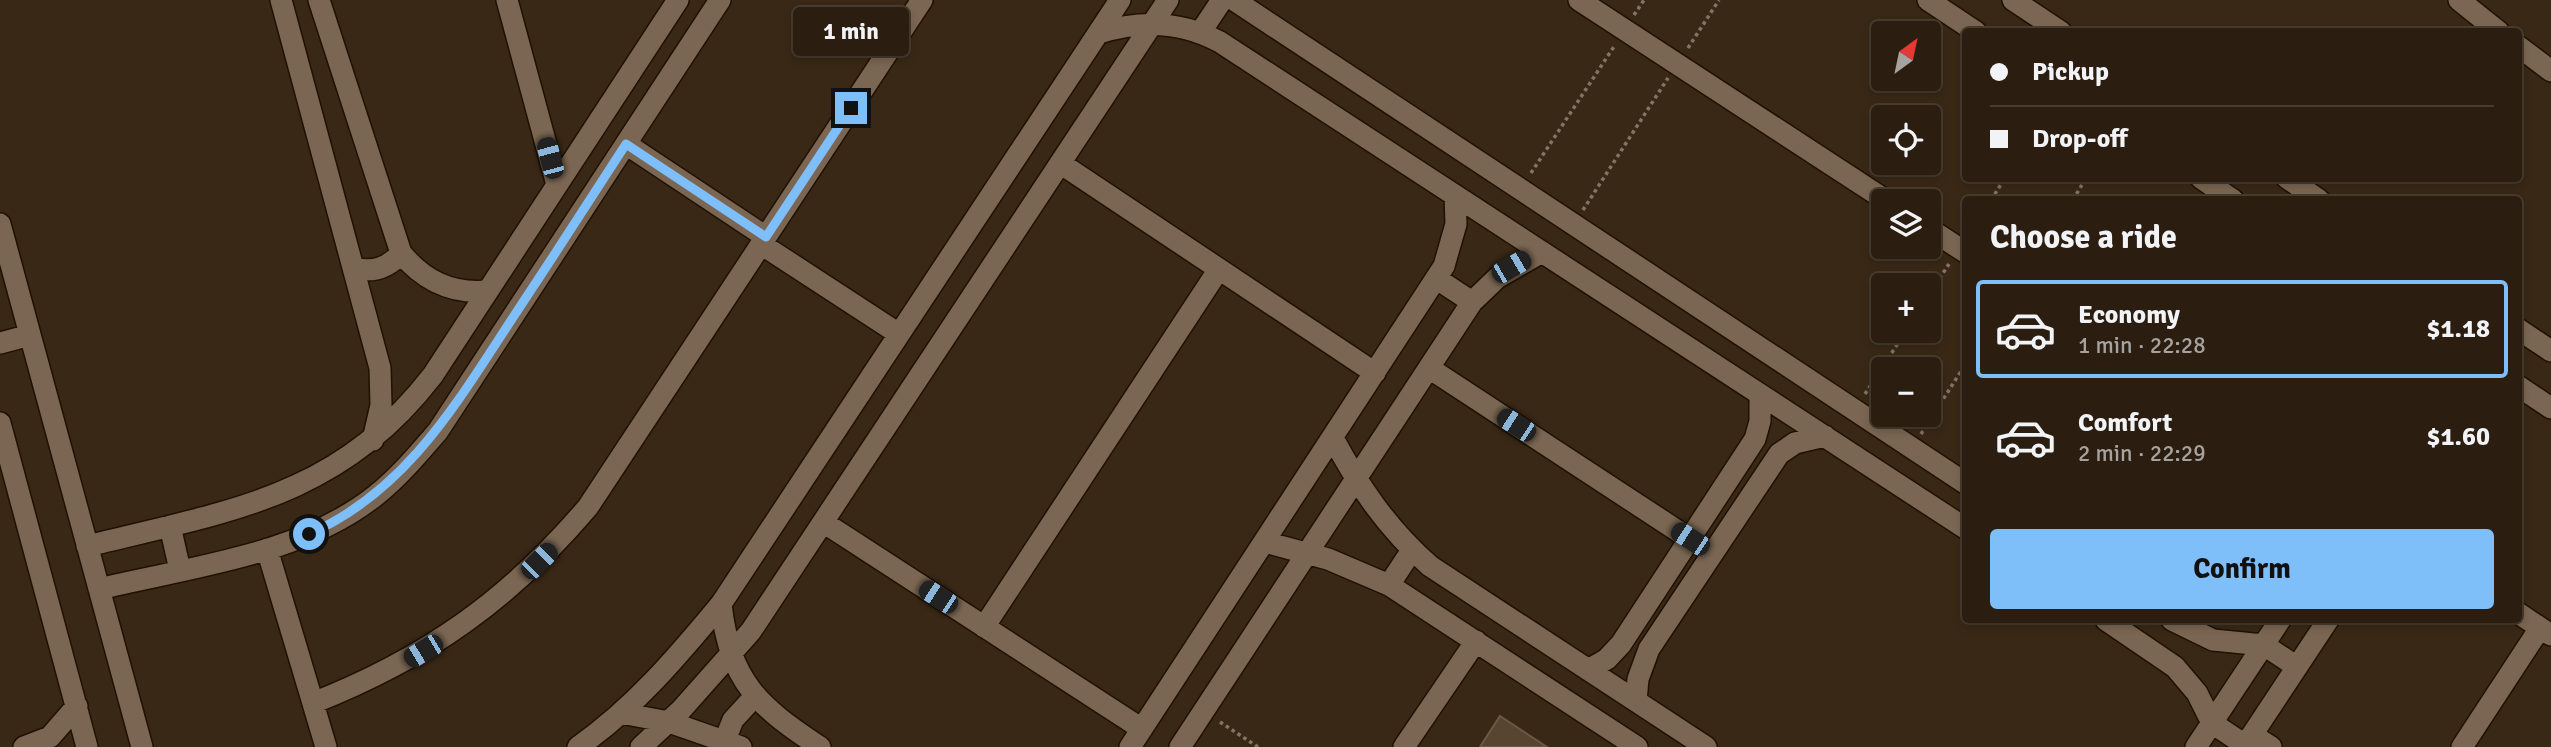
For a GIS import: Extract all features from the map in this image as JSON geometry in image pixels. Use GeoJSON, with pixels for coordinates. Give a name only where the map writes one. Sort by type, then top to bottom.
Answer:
{"type":"FeatureCollection","features":[{"type":"Feature","properties":{"kind":"street"},"geometry":{"type":"LineString","coordinates":[[281,0],[380,368],[381,405],[373,440]]}},
{"type":"Feature","properties":{"kind":"street"},"geometry":{"type":"LineString","coordinates":[[320,0],[401,253],[418,272],[439,285],[464,291],[487,291]]}},
{"type":"Feature","properties":{"kind":"street"},"geometry":{"type":"LineString","coordinates":[[508,0],[557,185]]}},
{"type":"Feature","properties":{"kind":"street"},"geometry":{"type":"LineString","coordinates":[[87,546],[170,526],[287,492],[346,461],[373,440],[421,391],[678,0]]}},
{"type":"Feature","properties":{"kind":"street"},"geometry":{"type":"LineString","coordinates":[[99,589],[296,540],[350,514],[398,476],[438,431],[720,0]]}},
{"type":"Feature","properties":{"kind":"street"},"geometry":{"type":"LineString","coordinates":[[313,703],[391,669],[444,639],[522,579],[556,544],[588,507],[922,0]]}},
{"type":"Feature","properties":{"kind":"street"},"geometry":{"type":"LineString","coordinates":[[578,747],[621,713],[688,645],[721,604],[1120,0]]}},
{"type":"Feature","properties":{"kind":"street"},"geometry":{"type":"LineString","coordinates":[[641,747],[669,722],[733,654],[824,522],[1168,0]]}},
{"type":"Feature","properties":{"kind":"street"},"geometry":{"type":"LineString","coordinates":[[1200,33],[1222,0]]}},
{"type":"Feature","properties":{"kind":"street"},"geometry":{"type":"LineString","coordinates":[[1234,0],[1962,481]]}},
{"type":"Feature","properties":{"kind":"street"},"geometry":{"type":"LineString","coordinates":[[1579,0],[1871,191]]}},
{"type":"Feature","properties":{"kind":"street"},"geometry":{"type":"LineString","coordinates":[[1928,0],[1970,28]]}},
{"type":"Feature","properties":{"kind":"street"},"geometry":{"type":"LineString","coordinates":[[2012,0],[2055,28]]}},
{"type":"Feature","properties":{"kind":"street"},"geometry":{"type":"LineString","coordinates":[[2459,0],[2494,28]]}},
{"type":"Feature","properties":{"kind":"street"},"geometry":{"type":"LineString","coordinates":[[1098,33],[1152,24],[1200,33],[1220,42],[1962,525]]}},
{"type":"Feature","properties":{"kind":"street"},"geometry":{"type":"LineString","coordinates":[[2522,49],[2551,71]]}},
{"type":"Feature","properties":{"kind":"street"},"geometry":{"type":"LineString","coordinates":[[626,144],[899,334]]}},
{"type":"Feature","properties":{"kind":"street"},"geometry":{"type":"LineString","coordinates":[[1060,163],[1376,373]]}},
{"type":"Feature","properties":{"kind":"street"},"geometry":{"type":"LineString","coordinates":[[2207,182],[2227,196]]}},
{"type":"Feature","properties":{"kind":"street"},"geometry":{"type":"LineString","coordinates":[[2293,182],[2313,196]]}},
{"type":"Feature","properties":{"kind":"street"},"geometry":{"type":"LineString","coordinates":[[824,522],[984,627],[1136,738],[1437,279],[1454,239],[1455,195]]}},
{"type":"Feature","properties":{"kind":"street"},"geometry":{"type":"LineString","coordinates":[[0,224],[142,747]]}},
{"type":"Feature","properties":{"kind":"street"},"geometry":{"type":"LineString","coordinates":[[1941,236],[1962,250]]}},
{"type":"Feature","properties":{"kind":"street"},"geometry":{"type":"LineString","coordinates":[[1180,747],[1472,302],[1497,278],[1542,252]]}},
{"type":"Feature","properties":{"kind":"street"},"geometry":{"type":"LineString","coordinates":[[354,268],[375,270],[394,262],[401,253]]}},
{"type":"Feature","properties":{"kind":"street"},"geometry":{"type":"LineString","coordinates":[[505,264],[535,284]]}},
{"type":"Feature","properties":{"kind":"street"},"geometry":{"type":"LineString","coordinates":[[984,627],[1219,269]]}},
{"type":"Feature","properties":{"kind":"street"},"geometry":{"type":"LineString","coordinates":[[1437,279],[1472,302]]}},
{"type":"Feature","properties":{"kind":"street"},"geometry":{"type":"LineString","coordinates":[[1643,318],[1665,285]]}},
{"type":"Feature","properties":{"kind":"street"},"geometry":{"type":"LineString","coordinates":[[2522,332],[2551,351]]}},
{"type":"Feature","properties":{"kind":"street"},"geometry":{"type":"LineString","coordinates":[[0,343],[30,335]]}},
{"type":"Feature","properties":{"kind":"street"},"geometry":{"type":"LineString","coordinates":[[1429,368],[1690,539]]}},
{"type":"Feature","properties":{"kind":"street"},"geometry":{"type":"LineString","coordinates":[[2522,392],[2551,408]]}},
{"type":"Feature","properties":{"kind":"street"},"geometry":{"type":"LineString","coordinates":[[1588,670],[1607,659],[1628,635],[1755,439],[1760,421],[1760,395]]}},
{"type":"Feature","properties":{"kind":"street"},"geometry":{"type":"LineString","coordinates":[[0,423],[87,747]]}},
{"type":"Feature","properties":{"kind":"street"},"geometry":{"type":"LineString","coordinates":[[1636,701],[1638,679],[1649,649],[1779,454],[1795,443],[1825,436]]}},
{"type":"Feature","properties":{"kind":"street"},"geometry":{"type":"LineString","coordinates":[[1332,438],[1355,480],[1381,517],[1430,566],[1706,747]]}},
{"type":"Feature","properties":{"kind":"street"},"geometry":{"type":"LineString","coordinates":[[1755,439],[1779,454]]}},
{"type":"Feature","properties":{"kind":"street"},"geometry":{"type":"LineString","coordinates":[[170,526],[180,570]]}},
{"type":"Feature","properties":{"kind":"street"},"geometry":{"type":"LineString","coordinates":[[1265,542],[1307,552],[1389,585],[1636,747]]}},
{"type":"Feature","properties":{"kind":"street"},"geometry":{"type":"LineString","coordinates":[[267,549],[326,747]]}},
{"type":"Feature","properties":{"kind":"street"},"geometry":{"type":"LineString","coordinates":[[1389,585],[1412,550]]}},
{"type":"Feature","properties":{"kind":"street"},"geometry":{"type":"LineString","coordinates":[[721,604],[733,654],[755,696],[778,719],[820,747]]}},
{"type":"Feature","properties":{"kind":"street"},"geometry":{"type":"LineString","coordinates":[[2462,747],[2546,631],[2522,616]]}},
{"type":"Feature","properties":{"kind":"street"},"geometry":{"type":"LineString","coordinates":[[2111,623],[2148,647],[2187,679],[2212,723],[2247,743],[2271,747]]}},
{"type":"Feature","properties":{"kind":"street"},"geometry":{"type":"LineString","coordinates":[[2148,647],[2164,623]]}},
{"type":"Feature","properties":{"kind":"street"},"geometry":{"type":"LineString","coordinates":[[2178,623],[2213,640],[2264,645],[2297,667]]}},
{"type":"Feature","properties":{"kind":"street"},"geometry":{"type":"LineString","coordinates":[[2196,747],[2278,623]]}},
{"type":"Feature","properties":{"kind":"street"},"geometry":{"type":"LineString","coordinates":[[2247,743],[2326,623]]}},
{"type":"Feature","properties":{"kind":"street"},"geometry":{"type":"LineString","coordinates":[[1628,635],[1649,649]]}},
{"type":"Feature","properties":{"kind":"street"},"geometry":{"type":"LineString","coordinates":[[1404,747],[1476,641]]}},
{"type":"Feature","properties":{"kind":"street"},"geometry":{"type":"LineString","coordinates":[[621,713],[669,722],[733,744],[733,720],[755,696]]}},
{"type":"Feature","properties":{"kind":"street"},"geometry":{"type":"LineString","coordinates":[[39,745],[65,723],[77,706]]}},
{"type":"Feature","properties":{"kind":"path"},"geometry":{"type":"LineString","coordinates":[[1521,190],[1644,0]]}},
{"type":"Feature","properties":{"kind":"path"},"geometry":{"type":"LineString","coordinates":[[1573,225],[1719,0]]}},
{"type":"Feature","properties":{"kind":"path"},"geometry":{"type":"LineString","coordinates":[[1941,278],[1962,250]]}},
{"type":"Feature","properties":{"kind":"path"},"geometry":{"type":"LineString","coordinates":[[1854,410],[1898,343]]}},
{"type":"Feature","properties":{"kind":"path"},"geometry":{"type":"LineString","coordinates":[[1912,448],[1962,370]]}},
{"type":"Feature","properties":{"kind":"path"},"geometry":{"type":"LineString","coordinates":[[1203,711],[1258,747]]}},
{"type":"Feature","properties":{"kind":"building"},"geometry":{"type":"Polygon","coordinates":[[[1500,716],[1547,747],[1480,747],[1500,716]]]}},
{"type":"Feature","properties":{"kind":"route"},"geometry":{"type":"LineString","coordinates":[[309,534],[350,514],[375,496],[398,476],[438,431],[626,144],[766,237],[851,108]]}}]}
